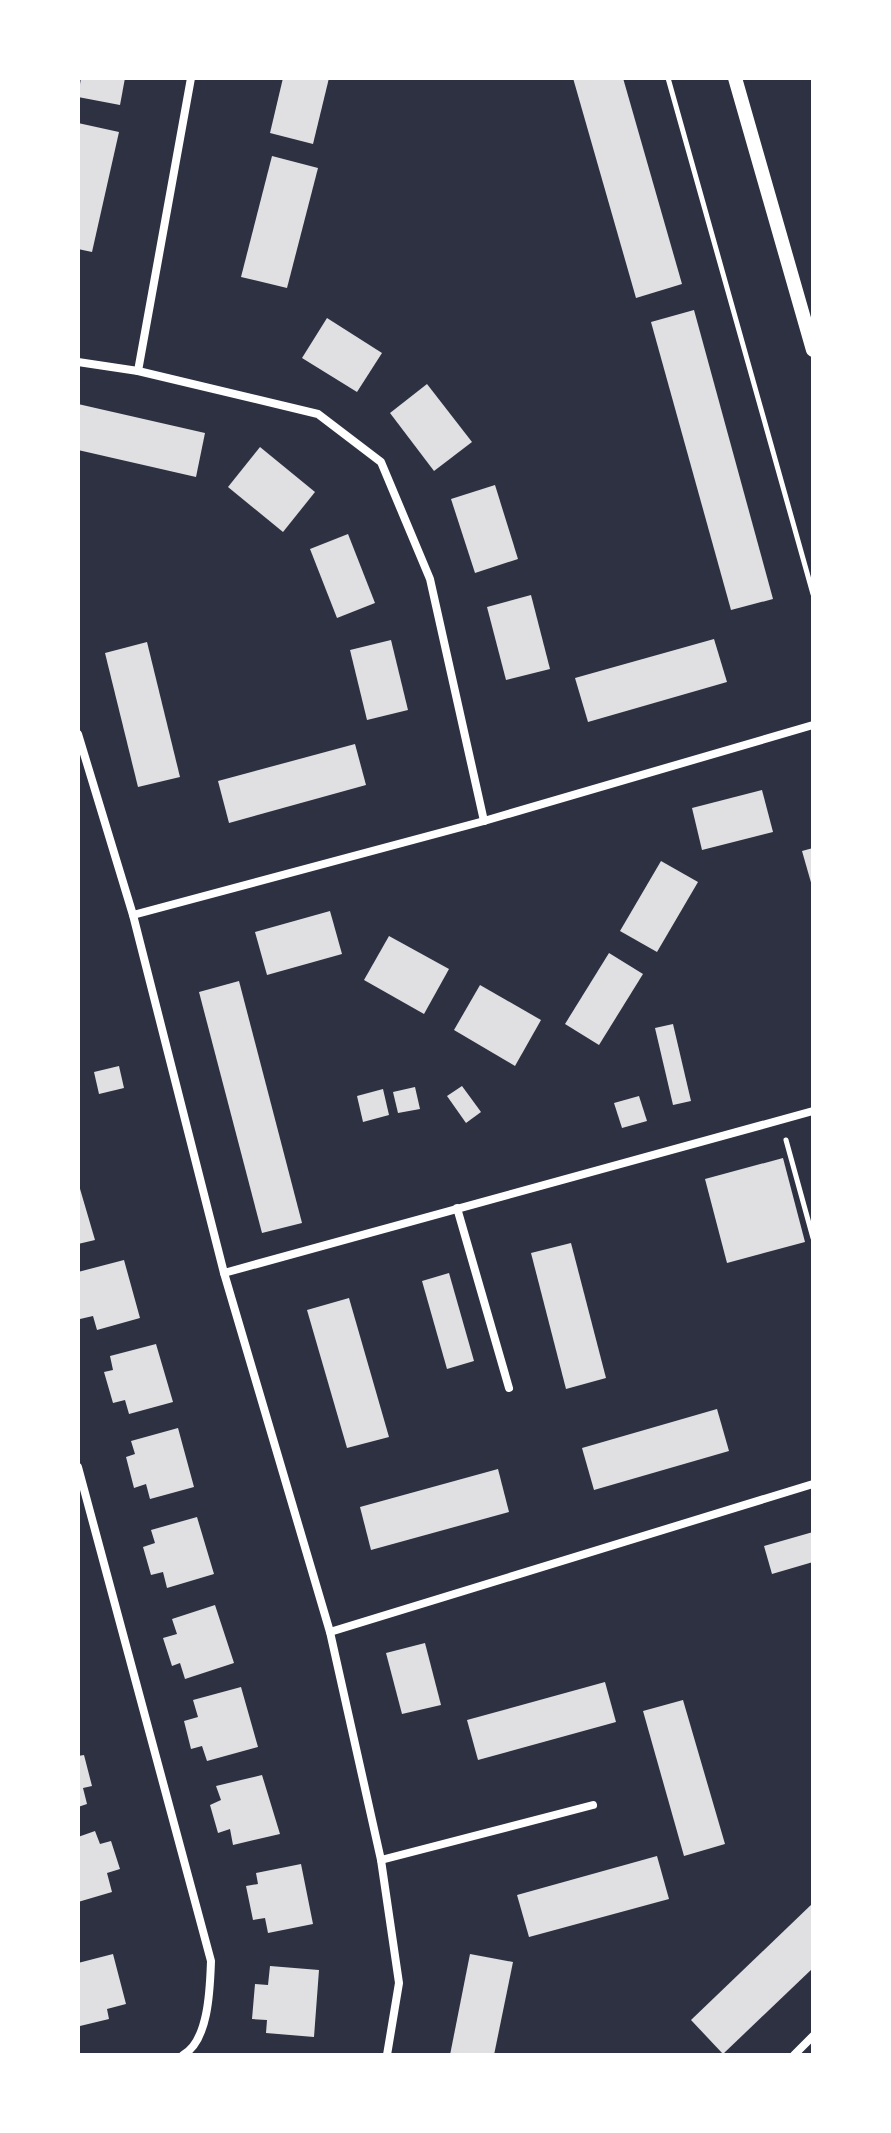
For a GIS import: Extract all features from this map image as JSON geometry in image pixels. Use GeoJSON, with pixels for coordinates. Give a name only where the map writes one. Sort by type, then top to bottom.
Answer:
{"type":"FeatureCollection","features":[{"type":"Feature","properties":{"kind":"street"},"geometry":{"type":"LineString","coordinates":[[138,371],[191,78]]}},
{"type":"Feature","properties":{"kind":"street"},"geometry":{"type":"LineString","coordinates":[[735,78],[813,350]]}},
{"type":"Feature","properties":{"kind":"street"},"geometry":{"type":"LineString","coordinates":[[78,362],[138,371],[318,414],[381,462],[430,579],[484,821]]}},
{"type":"Feature","properties":{"kind":"street"},"geometry":{"type":"LineString","coordinates":[[133,915],[484,821],[813,725]]}},
{"type":"Feature","properties":{"kind":"street"},"geometry":{"type":"LineString","coordinates":[[78,734],[133,915],[224,1273],[330,1632],[381,1860],[399,1983],[387,2055]]}},
{"type":"Feature","properties":{"kind":"street"},"geometry":{"type":"LineString","coordinates":[[224,1273],[813,1111]]}},
{"type":"Feature","properties":{"kind":"street"},"geometry":{"type":"LineString","coordinates":[[457,1208],[509,1388]]}},
{"type":"Feature","properties":{"kind":"street"},"geometry":{"type":"LineString","coordinates":[[78,1467],[211,1961],[209,2008],[191,2051],[183,2055]]}},
{"type":"Feature","properties":{"kind":"street"},"geometry":{"type":"LineString","coordinates":[[330,1632],[813,1484]]}},
{"type":"Feature","properties":{"kind":"street"},"geometry":{"type":"LineString","coordinates":[[381,1860],[593,1805]]}},
{"type":"Feature","properties":{"kind":"street"},"geometry":{"type":"LineString","coordinates":[[794,2055],[813,2036]]}},
{"type":"Feature","properties":{"kind":"path"},"geometry":{"type":"LineString","coordinates":[[668,78],[813,594]]}},
{"type":"Feature","properties":{"kind":"path"},"geometry":{"type":"LineString","coordinates":[[780,1120],[813,1238]]}},
{"type":"Feature","properties":{"kind":"building"},"geometry":{"type":"Polygon","coordinates":[[[81,78],[125,78],[120,105],[78,97],[81,78]]]}},
{"type":"Feature","properties":{"kind":"building"},"geometry":{"type":"Polygon","coordinates":[[[283,78],[329,78],[313,144],[270,133],[283,78]]]}},
{"type":"Feature","properties":{"kind":"building"},"geometry":{"type":"Polygon","coordinates":[[[573,78],[623,78],[682,284],[636,298],[573,78]]]}},
{"type":"Feature","properties":{"kind":"building"},"geometry":{"type":"Polygon","coordinates":[[[78,123],[119,132],[92,252],[78,249],[78,123]]]}},
{"type":"Feature","properties":{"kind":"building"},"geometry":{"type":"Polygon","coordinates":[[[272,156],[318,168],[287,288],[241,277],[272,156]]]}},
{"type":"Feature","properties":{"kind":"building"},"geometry":{"type":"Polygon","coordinates":[[[694,310],[773,599],[731,610],[651,322],[694,310]]]}},
{"type":"Feature","properties":{"kind":"building"},"geometry":{"type":"Polygon","coordinates":[[[327,318],[382,353],[357,392],[302,358],[327,318]]]}},
{"type":"Feature","properties":{"kind":"building"},"geometry":{"type":"Polygon","coordinates":[[[427,384],[472,442],[434,471],[390,413],[427,384]]]}},
{"type":"Feature","properties":{"kind":"building"},"geometry":{"type":"Polygon","coordinates":[[[78,404],[205,433],[196,477],[78,450],[78,404]]]}},
{"type":"Feature","properties":{"kind":"building"},"geometry":{"type":"Polygon","coordinates":[[[260,447],[315,492],[283,532],[228,487],[260,447]]]}},
{"type":"Feature","properties":{"kind":"building"},"geometry":{"type":"Polygon","coordinates":[[[495,485],[518,559],[475,573],[451,499],[495,485]]]}},
{"type":"Feature","properties":{"kind":"building"},"geometry":{"type":"Polygon","coordinates":[[[348,534],[375,603],[337,618],[310,549],[348,534]]]}},
{"type":"Feature","properties":{"kind":"building"},"geometry":{"type":"Polygon","coordinates":[[[531,595],[550,669],[506,680],[487,607],[531,595]]]}},
{"type":"Feature","properties":{"kind":"building"},"geometry":{"type":"Polygon","coordinates":[[[714,639],[727,682],[588,722],[575,678],[714,639]]]}},
{"type":"Feature","properties":{"kind":"building"},"geometry":{"type":"Polygon","coordinates":[[[391,640],[408,710],[367,720],[350,650],[391,640]]]}},
{"type":"Feature","properties":{"kind":"building"},"geometry":{"type":"Polygon","coordinates":[[[147,642],[180,777],[138,787],[105,653],[147,642]]]}},
{"type":"Feature","properties":{"kind":"building"},"geometry":{"type":"Polygon","coordinates":[[[355,744],[366,785],[229,823],[218,781],[355,744]]]}},
{"type":"Feature","properties":{"kind":"building"},"geometry":{"type":"Polygon","coordinates":[[[762,790],[773,832],[702,850],[692,808],[762,790]]]}},
{"type":"Feature","properties":{"kind":"building"},"geometry":{"type":"Polygon","coordinates":[[[813,848],[813,886],[812,886],[802,851],[813,848]]]}},
{"type":"Feature","properties":{"kind":"building"},"geometry":{"type":"Polygon","coordinates":[[[661,861],[698,882],[657,952],[620,931],[661,861]]]}},
{"type":"Feature","properties":{"kind":"building"},"geometry":{"type":"Polygon","coordinates":[[[330,911],[342,954],[267,975],[255,932],[330,911]]]}},
{"type":"Feature","properties":{"kind":"building"},"geometry":{"type":"Polygon","coordinates":[[[389,936],[449,969],[424,1014],[364,980],[389,936]]]}},
{"type":"Feature","properties":{"kind":"building"},"geometry":{"type":"Polygon","coordinates":[[[609,953],[643,974],[599,1045],[565,1024],[609,953]]]}},
{"type":"Feature","properties":{"kind":"building"},"geometry":{"type":"Polygon","coordinates":[[[239,981],[302,1223],[262,1233],[199,992],[239,981]]]}},
{"type":"Feature","properties":{"kind":"building"},"geometry":{"type":"Polygon","coordinates":[[[480,985],[541,1020],[515,1066],[454,1030],[480,985]]]}},
{"type":"Feature","properties":{"kind":"building"},"geometry":{"type":"Polygon","coordinates":[[[673,1024],[691,1101],[673,1105],[655,1028],[673,1024]]]}},
{"type":"Feature","properties":{"kind":"building"},"geometry":{"type":"Polygon","coordinates":[[[119,1066],[124,1088],[99,1094],[94,1072],[119,1066]]]}},
{"type":"Feature","properties":{"kind":"building"},"geometry":{"type":"Polygon","coordinates":[[[462,1086],[481,1112],[466,1123],[447,1096],[462,1086]]]}},
{"type":"Feature","properties":{"kind":"building"},"geometry":{"type":"Polygon","coordinates":[[[415,1087],[420,1109],[398,1113],[393,1092],[415,1087]]]}},
{"type":"Feature","properties":{"kind":"building"},"geometry":{"type":"Polygon","coordinates":[[[383,1089],[389,1115],[363,1122],[357,1096],[383,1089]]]}},
{"type":"Feature","properties":{"kind":"building"},"geometry":{"type":"Polygon","coordinates":[[[639,1096],[647,1121],[622,1128],[614,1103],[639,1096]]]}},
{"type":"Feature","properties":{"kind":"building"},"geometry":{"type":"Polygon","coordinates":[[[783,1158],[805,1242],[727,1263],[705,1179],[783,1158]]]}},
{"type":"Feature","properties":{"kind":"building"},"geometry":{"type":"Polygon","coordinates":[[[78,1182],[95,1240],[78,1244],[78,1182]]]}},
{"type":"Feature","properties":{"kind":"building"},"geometry":{"type":"Polygon","coordinates":[[[571,1243],[606,1378],[566,1389],[531,1253],[571,1243]]]}},
{"type":"Feature","properties":{"kind":"building"},"geometry":{"type":"Polygon","coordinates":[[[124,1260],[140,1318],[97,1330],[93,1316],[80,1319],[78,1272],[124,1260]]]}},
{"type":"Feature","properties":{"kind":"building"},"geometry":{"type":"Polygon","coordinates":[[[449,1273],[474,1361],[447,1369],[422,1281],[449,1273]]]}},
{"type":"Feature","properties":{"kind":"building"},"geometry":{"type":"Polygon","coordinates":[[[349,1298],[389,1437],[347,1448],[307,1310],[349,1298]]]}},
{"type":"Feature","properties":{"kind":"building"},"geometry":{"type":"Polygon","coordinates":[[[156,1344],[173,1402],[129,1414],[125,1400],[113,1403],[104,1372],[113,1370],[110,1356],[156,1344]]]}},
{"type":"Feature","properties":{"kind":"building"},"geometry":{"type":"Polygon","coordinates":[[[717,1409],[729,1451],[594,1490],[582,1448],[717,1409]]]}},
{"type":"Feature","properties":{"kind":"building"},"geometry":{"type":"Polygon","coordinates":[[[178,1428],[194,1487],[150,1499],[146,1484],[134,1488],[126,1457],[135,1454],[131,1441],[178,1428]]]}},
{"type":"Feature","properties":{"kind":"building"},"geometry":{"type":"Polygon","coordinates":[[[498,1469],[509,1512],[371,1550],[360,1507],[498,1469]]]}},
{"type":"Feature","properties":{"kind":"building"},"geometry":{"type":"Polygon","coordinates":[[[197,1517],[214,1574],[167,1588],[163,1572],[151,1575],[143,1547],[155,1543],[151,1530],[197,1517]]]}},
{"type":"Feature","properties":{"kind":"building"},"geometry":{"type":"Polygon","coordinates":[[[813,1532],[813,1562],[772,1574],[764,1546],[813,1532]]]}},
{"type":"Feature","properties":{"kind":"building"},"geometry":{"type":"Polygon","coordinates":[[[215,1605],[234,1663],[185,1679],[180,1663],[172,1666],[163,1638],[177,1634],[172,1619],[215,1605]]]}},
{"type":"Feature","properties":{"kind":"building"},"geometry":{"type":"Polygon","coordinates":[[[425,1643],[441,1705],[402,1714],[386,1653],[425,1643]]]}},
{"type":"Feature","properties":{"kind":"building"},"geometry":{"type":"Polygon","coordinates":[[[605,1682],[616,1722],[478,1760],[467,1720],[605,1682]]]}},
{"type":"Feature","properties":{"kind":"building"},"geometry":{"type":"Polygon","coordinates":[[[241,1687],[258,1747],[207,1761],[202,1746],[191,1749],[184,1721],[198,1717],[193,1700],[241,1687]]]}},
{"type":"Feature","properties":{"kind":"building"},"geometry":{"type":"Polygon","coordinates":[[[683,1700],[725,1844],[684,1856],[643,1711],[683,1700]]]}},
{"type":"Feature","properties":{"kind":"building"},"geometry":{"type":"Polygon","coordinates":[[[84,1755],[92,1786],[83,1788],[87,1804],[78,1807],[78,1756],[84,1755]]]}},
{"type":"Feature","properties":{"kind":"building"},"geometry":{"type":"Polygon","coordinates":[[[262,1775],[280,1834],[233,1845],[230,1829],[218,1833],[210,1805],[221,1800],[216,1786],[262,1775]]]}},
{"type":"Feature","properties":{"kind":"building"},"geometry":{"type":"Polygon","coordinates":[[[95,1831],[100,1844],[111,1841],[120,1869],[107,1873],[112,1892],[78,1902],[78,1837],[95,1831]]]}},
{"type":"Feature","properties":{"kind":"building"},"geometry":{"type":"Polygon","coordinates":[[[657,1856],[669,1899],[529,1937],[517,1895],[657,1856]]]}},
{"type":"Feature","properties":{"kind":"building"},"geometry":{"type":"Polygon","coordinates":[[[301,1864],[313,1924],[268,1933],[265,1918],[253,1920],[246,1886],[258,1884],[256,1873],[301,1864]]]}},
{"type":"Feature","properties":{"kind":"building"},"geometry":{"type":"Polygon","coordinates":[[[813,1903],[813,1968],[723,2054],[691,2020],[813,1903]]]}},
{"type":"Feature","properties":{"kind":"building"},"geometry":{"type":"Polygon","coordinates":[[[113,1954],[126,2004],[107,2009],[109,2019],[80,2026],[78,1963],[113,1954]]]}},
{"type":"Feature","properties":{"kind":"building"},"geometry":{"type":"Polygon","coordinates":[[[470,1954],[513,1962],[494,2055],[450,2055],[470,1954]]]}},
{"type":"Feature","properties":{"kind":"building"},"geometry":{"type":"Polygon","coordinates":[[[270,1966],[319,1970],[314,2037],[266,2033],[267,2020],[252,2019],[255,1984],[268,1985],[270,1966]]]}}]}
